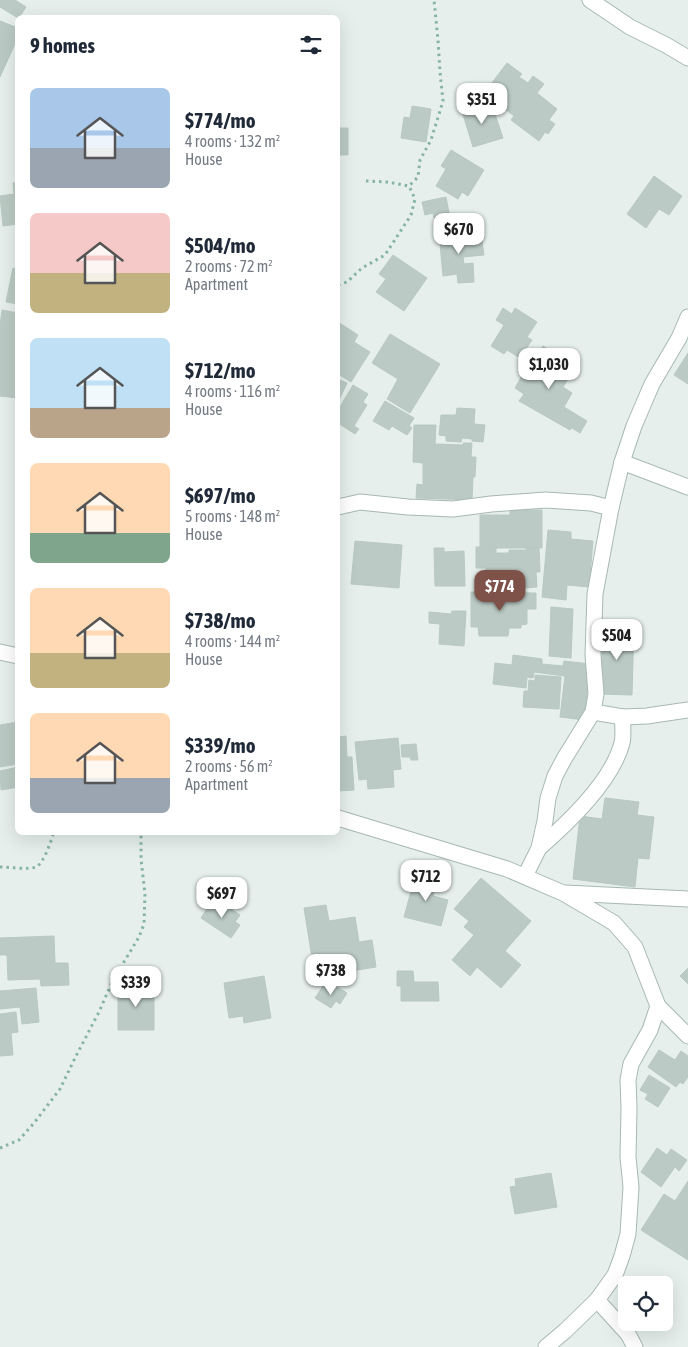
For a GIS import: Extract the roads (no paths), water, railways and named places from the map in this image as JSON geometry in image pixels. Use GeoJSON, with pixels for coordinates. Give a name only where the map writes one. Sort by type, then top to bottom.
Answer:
{"type":"FeatureCollection","features":[{"type":"Feature","properties":{"kind":"street"},"geometry":{"type":"LineString","coordinates":[[590,0],[630,27],[688,58]]}},
{"type":"Feature","properties":{"kind":"street"},"geometry":{"type":"LineString","coordinates":[[524,876],[539,848],[548,798],[555,776],[593,712],[596,694],[593,655],[595,594],[611,508],[622,462],[634,426],[652,384],[679,338],[688,317]]}},
{"type":"Feature","properties":{"kind":"street"},"geometry":{"type":"LineString","coordinates":[[622,462],[688,487]]}},
{"type":"Feature","properties":{"kind":"street"},"geometry":{"type":"LineString","coordinates":[[340,507],[360,502],[453,510],[491,504],[546,500],[591,503],[611,508]]}},
{"type":"Feature","properties":{"kind":"street"},"geometry":{"type":"LineString","coordinates":[[0,652],[15,655]]}},
{"type":"Feature","properties":{"kind":"street"},"geometry":{"type":"LineString","coordinates":[[593,712],[623,717],[647,716],[688,710]]}},
{"type":"Feature","properties":{"kind":"street"},"geometry":{"type":"LineString","coordinates":[[539,848],[562,828],[606,777],[615,761],[622,742],[623,717]]}},
{"type":"Feature","properties":{"kind":"street"},"geometry":{"type":"LineString","coordinates":[[340,819],[478,859],[524,876],[563,893],[614,923],[635,947],[658,1006],[688,1036]]}},
{"type":"Feature","properties":{"kind":"street"},"geometry":{"type":"LineString","coordinates":[[563,893],[688,900]]}},
{"type":"Feature","properties":{"kind":"street"},"geometry":{"type":"LineString","coordinates":[[546,1347],[596,1300],[615,1275],[622,1256],[628,1234],[631,1187],[628,1157],[630,1108],[628,1080],[631,1064],[650,1030],[658,1006]]}},
{"type":"Feature","properties":{"kind":"street"},"geometry":{"type":"LineString","coordinates":[[596,1300],[628,1334],[635,1347]]}}]}
